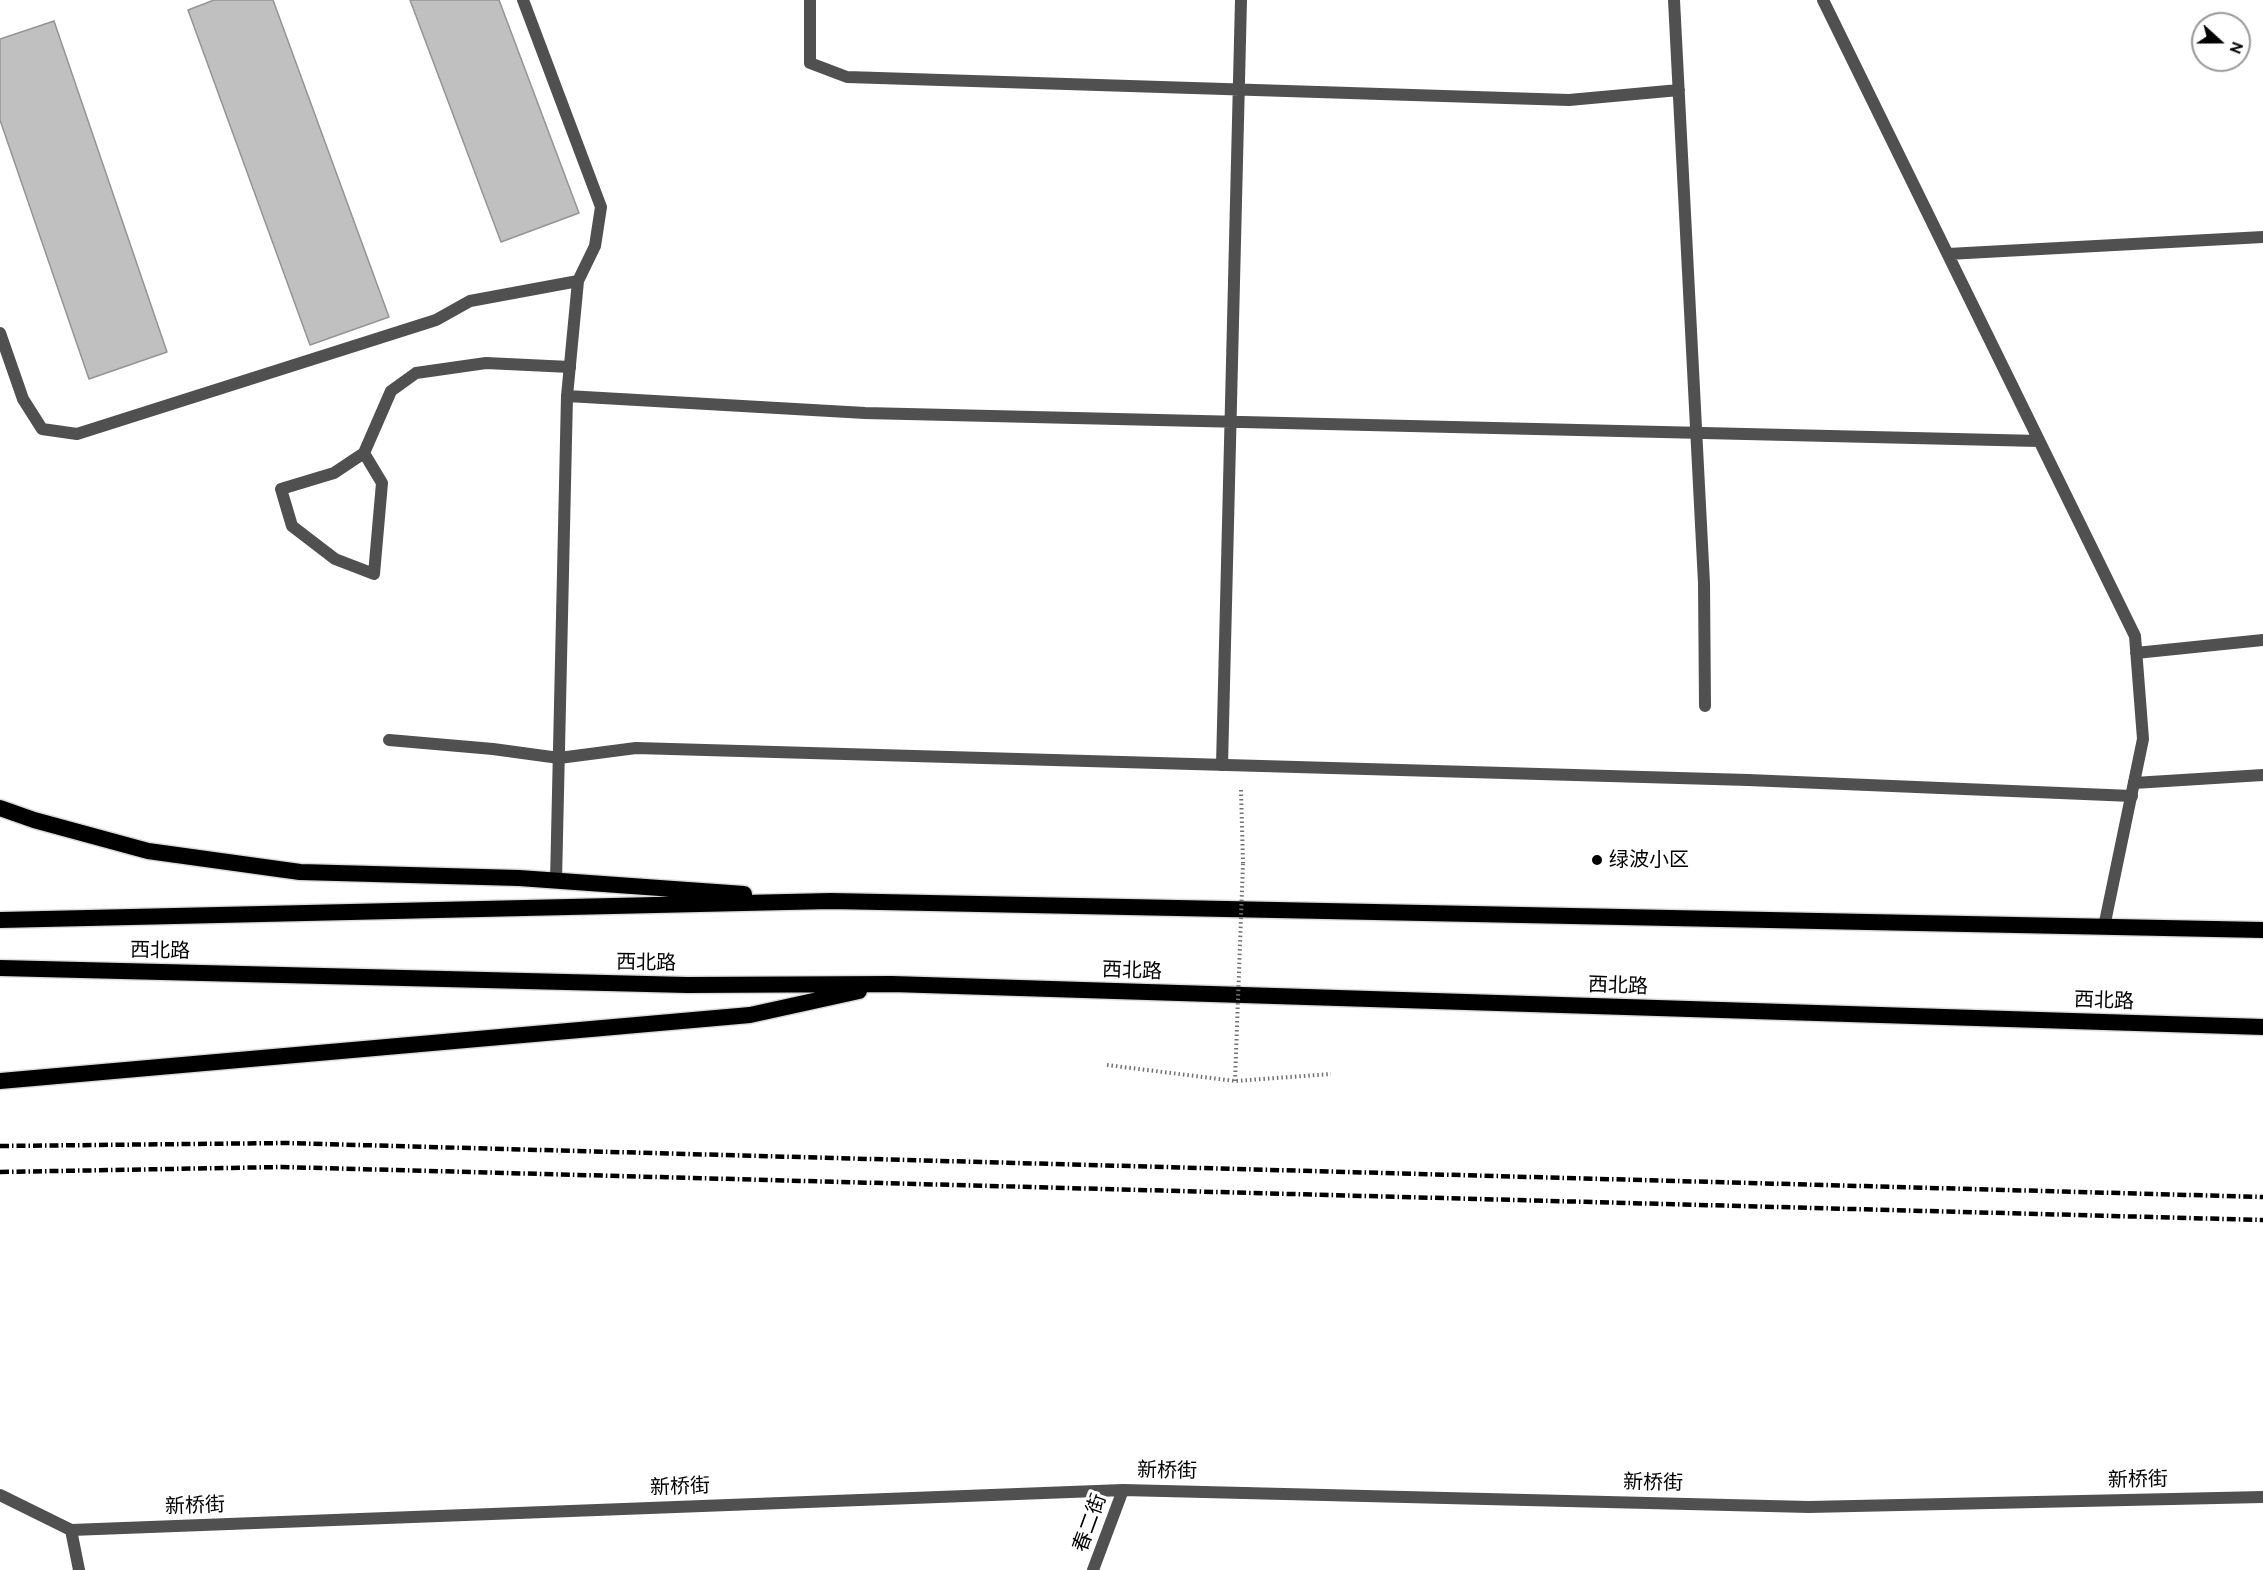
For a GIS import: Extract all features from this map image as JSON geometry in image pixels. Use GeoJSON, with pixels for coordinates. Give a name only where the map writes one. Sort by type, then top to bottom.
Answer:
{"type":"FeatureCollection","features":[{"type":"Feature","properties":{"kind":"highway"},"geometry":{"type":"LineString","coordinates":[[0,808],[34,820],[148,851],[300,872],[556,880],[859,902]]}},
{"type":"Feature","properties":{"kind":"highway","name":"西北路"},"geometry":{"type":"LineString","coordinates":[[0,920],[859,902],[2263,930]]}},
{"type":"Feature","properties":{"kind":"highway","name":"西北路"},"geometry":{"type":"LineString","coordinates":[[0,968],[687,985],[892,984],[2263,1027]]}},
{"type":"Feature","properties":{"kind":"highway"},"geometry":{"type":"LineString","coordinates":[[0,1081],[750,1015],[892,984]]}},
{"type":"Feature","properties":{"kind":"street"},"geometry":{"type":"LineString","coordinates":[[524,0],[601,207],[595,246],[578,281],[567,396],[556,880]]}},
{"type":"Feature","properties":{"kind":"street"},"geometry":{"type":"LineString","coordinates":[[810,0],[810,63],[847,77],[1569,100],[1679,90]]}},
{"type":"Feature","properties":{"kind":"street"},"geometry":{"type":"LineString","coordinates":[[1222,765],[1241,0]]}},
{"type":"Feature","properties":{"kind":"street"},"geometry":{"type":"LineString","coordinates":[[1674,0],[1704,583],[1705,706]]}},
{"type":"Feature","properties":{"kind":"street"},"geometry":{"type":"LineString","coordinates":[[1823,0],[2135,636],[2143,739],[2104,927]]}},
{"type":"Feature","properties":{"kind":"street"},"geometry":{"type":"LineString","coordinates":[[1948,254],[2263,237]]}},
{"type":"Feature","properties":{"kind":"street"},"geometry":{"type":"LineString","coordinates":[[0,333],[23,399],[42,429],[77,434],[436,320],[470,301],[578,281]]}},
{"type":"Feature","properties":{"kind":"street"},"geometry":{"type":"LineString","coordinates":[[364,453],[382,483],[374,574],[335,559],[292,526],[281,489],[334,473],[364,453],[391,391],[416,373],[486,363],[570,367]]}},
{"type":"Feature","properties":{"kind":"street"},"geometry":{"type":"LineString","coordinates":[[567,396],[865,413],[2039,441]]}},
{"type":"Feature","properties":{"kind":"street"},"geometry":{"type":"LineString","coordinates":[[2136,653],[2263,640]]}},
{"type":"Feature","properties":{"kind":"street"},"geometry":{"type":"LineString","coordinates":[[389,740],[493,749],[559,758],[636,748],[1748,780],[2132,796]]}},
{"type":"Feature","properties":{"kind":"street"},"geometry":{"type":"LineString","coordinates":[[2134,783],[2263,775]]}},
{"type":"Feature","properties":{"kind":"street","name":"新桥街"},"geometry":{"type":"LineString","coordinates":[[71,1530],[1123,1490],[1809,1507],[2263,1497]]}},
{"type":"Feature","properties":{"kind":"street","name":"春二街"},"geometry":{"type":"LineString","coordinates":[[1093,1570],[1123,1490]]}},
{"type":"Feature","properties":{"kind":"street"},"geometry":{"type":"LineString","coordinates":[[0,1495],[71,1530],[79,1570]]}},
{"type":"Feature","properties":{"kind":"path"},"geometry":{"type":"LineString","coordinates":[[1235,1081],[1243,863],[1241,790]]}},
{"type":"Feature","properties":{"kind":"path"},"geometry":{"type":"LineString","coordinates":[[1107,1065],[1235,1081],[1331,1074]]}},
{"type":"Feature","properties":{"kind":"building"},"geometry":{"type":"Polygon","coordinates":[[[214,0],[273,0],[389,317],[310,345],[188,10],[214,0]]]}},
{"type":"Feature","properties":{"kind":"building"},"geometry":{"type":"Polygon","coordinates":[[[410,0],[499,0],[579,213],[501,242],[410,0]]]}},
{"type":"Feature","properties":{"kind":"building"},"geometry":{"type":"Polygon","coordinates":[[[54,21],[167,352],[89,379],[0,120],[0,39],[54,21]]]}},
{"type":"Feature","properties":{"kind":"railway"},"geometry":{"type":"LineString","coordinates":[[0,1146],[285,1143],[2263,1197]]}},
{"type":"Feature","properties":{"kind":"railway"},"geometry":{"type":"LineString","coordinates":[[0,1172],[282,1167],[2263,1220]]}},
{"type":"Feature","properties":{"kind":"place","name":"绿波小区"},"geometry":{"type":"Point","coordinates":[1597,860]}}]}
